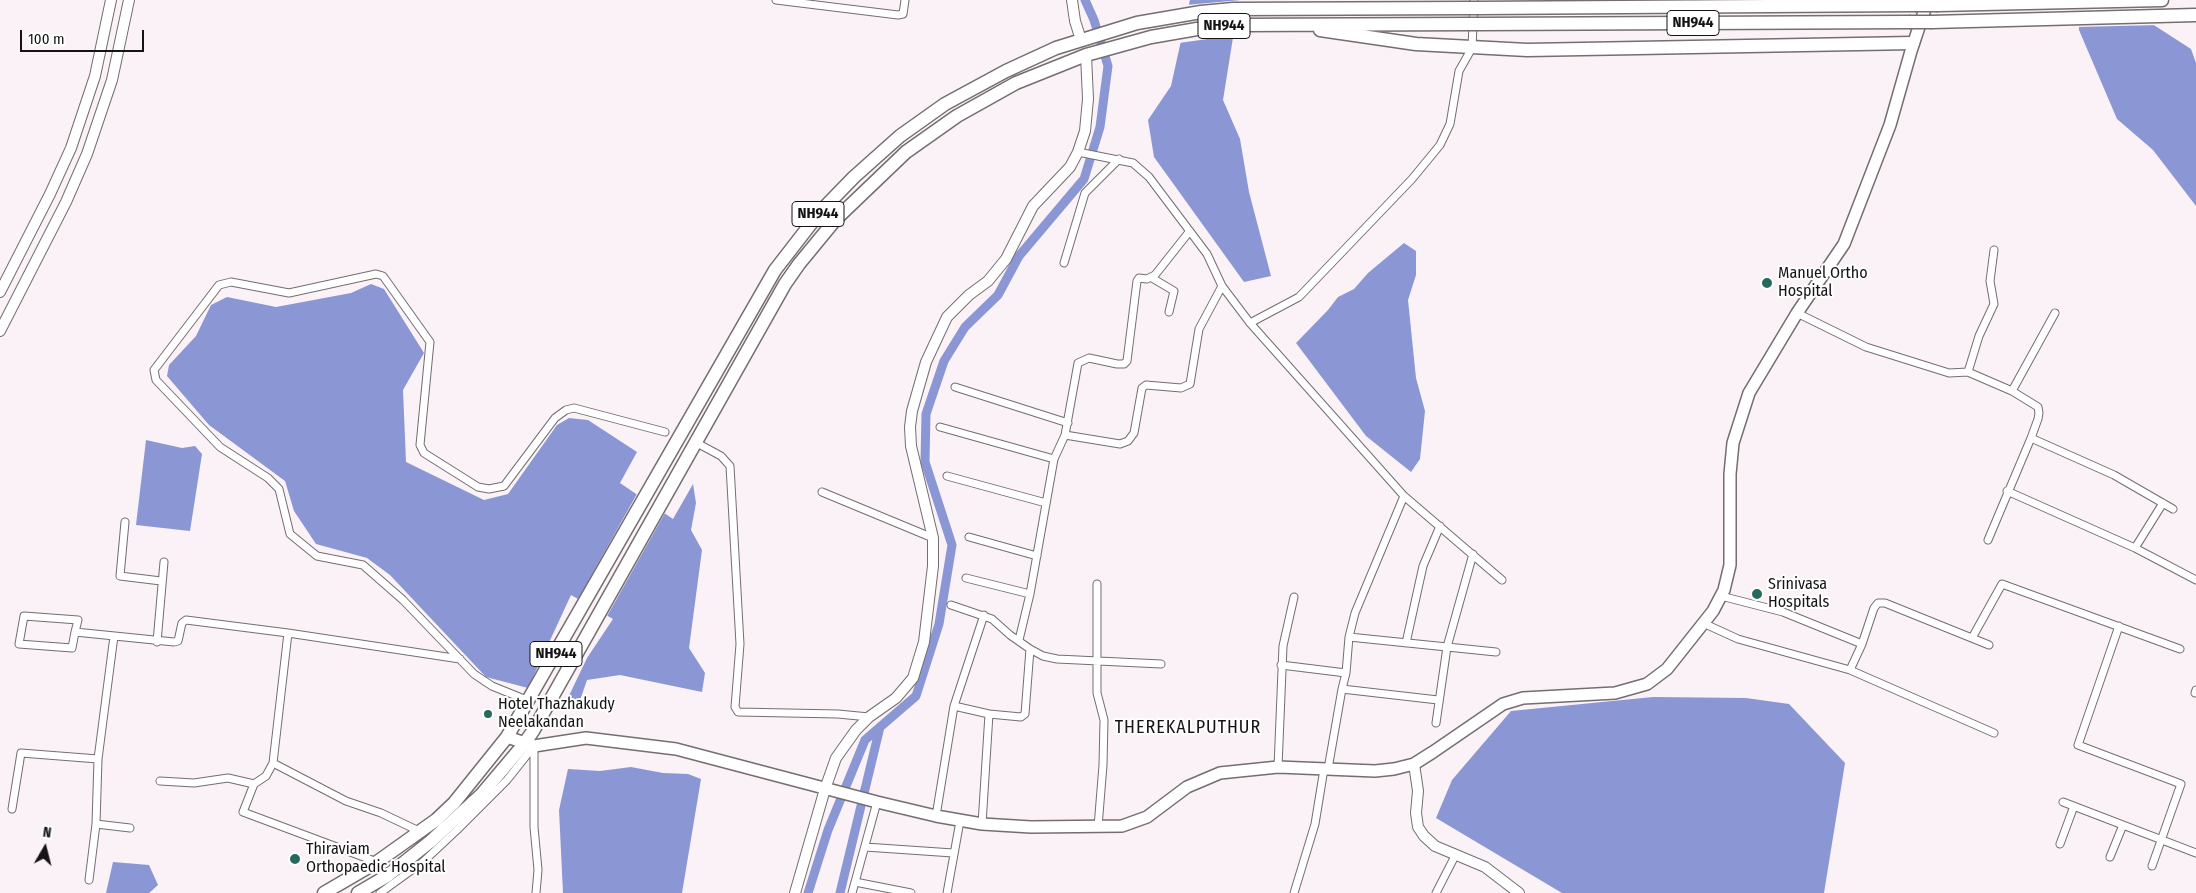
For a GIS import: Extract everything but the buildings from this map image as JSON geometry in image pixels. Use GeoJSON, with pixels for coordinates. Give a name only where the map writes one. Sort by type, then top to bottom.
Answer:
{"type":"FeatureCollection","features":[{"type":"Feature","properties":{"kind":"highway"},"geometry":{"type":"LineString","coordinates":[[1304,8],[1368,0]]}},
{"type":"Feature","properties":{"kind":"highway","name":"NH944"},"geometry":{"type":"LineString","coordinates":[[324,893],[377,862],[421,832],[454,803],[507,737],[583,607],[765,285],[791,248],[836,195],[892,142],[945,104],[1006,70],[1106,31],[1177,16],[1222,10],[1473,5],[1915,5],[1933,3],[2162,0]]}},
{"type":"Feature","properties":{"kind":"highway","name":"NH944"},"geometry":{"type":"LineString","coordinates":[[358,893],[387,876],[431,840],[481,795],[529,745],[533,731],[597,615],[768,313],[799,264],[836,219],[906,152],[957,116],[1016,83],[1090,53],[1111,47],[1178,32],[1238,25],[1932,22],[2196,15]]}},
{"type":"Feature","properties":{"kind":"highway"},"geometry":{"type":"LineString","coordinates":[[1292,24],[1348,36],[1472,48],[1590,49],[1913,43]]}},
{"type":"Feature","properties":{"kind":"main road"},"geometry":{"type":"LineString","coordinates":[[507,737],[529,745],[586,738],[676,749],[829,790],[960,821],[1031,827],[1122,826],[1147,817],[1187,788],[1220,773],[1278,767],[1375,771],[1394,769],[1414,764],[1503,704],[1523,698],[1615,694],[1648,684],[1667,669],[1703,623],[1724,590],[1730,565],[1730,474],[1733,443],[1750,393],[1797,313],[1844,244],[1890,125],[1913,43],[1933,3]]}},
{"type":"Feature","properties":{"kind":"street"},"geometry":{"type":"LineString","coordinates":[[0,292],[50,194],[71,148],[95,76],[111,0]]}},
{"type":"Feature","properties":{"kind":"street"},"geometry":{"type":"LineString","coordinates":[[0,331],[66,202],[87,154],[112,80],[128,0]]}},
{"type":"Feature","properties":{"kind":"street"},"geometry":{"type":"LineString","coordinates":[[776,0],[898,15],[903,14],[905,0]]}},
{"type":"Feature","properties":{"kind":"street"},"geometry":{"type":"LineString","coordinates":[[1072,0],[1075,21],[1085,38]]}},
{"type":"Feature","properties":{"kind":"street"},"geometry":{"type":"LineString","coordinates":[[1250,323],[1299,297],[1412,179],[1440,145],[1450,124],[1459,71],[1472,48],[1473,5]]}},
{"type":"Feature","properties":{"kind":"street"},"geometry":{"type":"LineString","coordinates":[[795,893],[829,790],[836,758],[856,730],[869,716],[896,698],[913,678],[924,642],[934,566],[933,538],[911,446],[910,427],[912,411],[926,362],[947,317],[969,295],[988,280],[1006,259],[1033,206],[1083,152],[1090,53]]}},
{"type":"Feature","properties":{"kind":"street"},"geometry":{"type":"LineString","coordinates":[[1083,152],[1133,163],[1149,177],[1207,254],[1222,286],[1250,323],[1404,496],[1502,580]]}},
{"type":"Feature","properties":{"kind":"street"},"geometry":{"type":"LineString","coordinates":[[1064,264],[1085,193],[1119,159]]}},
{"type":"Feature","properties":{"kind":"street"},"geometry":{"type":"LineString","coordinates":[[1152,278],[1189,232]]}},
{"type":"Feature","properties":{"kind":"street"},"geometry":{"type":"LineString","coordinates":[[1968,372],[1979,336],[1994,304],[1990,281],[1994,250]]}},
{"type":"Feature","properties":{"kind":"street"},"geometry":{"type":"LineString","coordinates":[[529,701],[492,686],[474,674],[403,600],[363,565],[318,556],[290,534],[279,489],[268,478],[220,447],[156,380],[154,370],[219,285],[231,282],[289,293],[376,274],[383,276],[430,342],[420,445],[424,453],[478,487],[490,489],[504,486],[555,418],[566,410],[574,408],[665,432]]}},
{"type":"Feature","properties":{"kind":"street"},"geometry":{"type":"LineString","coordinates":[[1019,640],[1030,594],[1054,459],[1065,435],[1068,423],[1078,363],[1089,358],[1117,364],[1124,364],[1128,361],[1137,281],[1139,278],[1152,278],[1174,291],[1169,312]]}},
{"type":"Feature","properties":{"kind":"street"},"geometry":{"type":"LineString","coordinates":[[1065,435],[1120,444],[1128,441],[1134,433],[1142,388],[1146,385],[1181,388],[1190,384],[1199,329],[1222,286]]}},
{"type":"Feature","properties":{"kind":"street"},"geometry":{"type":"LineString","coordinates":[[1797,313],[1866,347],[1949,373],[1968,372],[2012,391],[2038,407],[2038,419],[2031,438],[1988,540]]}},
{"type":"Feature","properties":{"kind":"street"},"geometry":{"type":"LineString","coordinates":[[2012,391],[2055,313]]}},
{"type":"Feature","properties":{"kind":"street"},"geometry":{"type":"LineString","coordinates":[[955,387],[1068,423]]}},
{"type":"Feature","properties":{"kind":"street"},"geometry":{"type":"LineString","coordinates":[[940,427],[1054,459]]}},
{"type":"Feature","properties":{"kind":"street"},"geometry":{"type":"LineString","coordinates":[[2031,438],[2114,475],[2173,509]]}},
{"type":"Feature","properties":{"kind":"street"},"geometry":{"type":"LineString","coordinates":[[695,442],[721,456],[730,466],[740,644],[735,707],[738,712],[869,716]]}},
{"type":"Feature","properties":{"kind":"street"},"geometry":{"type":"LineString","coordinates":[[947,476],[1046,503]]}},
{"type":"Feature","properties":{"kind":"street"},"geometry":{"type":"LineString","coordinates":[[2008,491],[2135,548],[2196,580]]}},
{"type":"Feature","properties":{"kind":"street"},"geometry":{"type":"LineString","coordinates":[[822,492],[933,538]]}},
{"type":"Feature","properties":{"kind":"street"},"geometry":{"type":"LineString","coordinates":[[1294,893],[1315,824],[1346,673],[1349,638],[1355,613],[1404,496]]}},
{"type":"Feature","properties":{"kind":"street"},"geometry":{"type":"LineString","coordinates":[[2135,548],[2163,503]]}},
{"type":"Feature","properties":{"kind":"street"},"geometry":{"type":"LineString","coordinates":[[125,522],[120,576],[161,581]]}},
{"type":"Feature","properties":{"kind":"street"},"geometry":{"type":"LineString","coordinates":[[1406,642],[1423,566],[1440,526]]}},
{"type":"Feature","properties":{"kind":"street"},"geometry":{"type":"LineString","coordinates":[[969,537],[1037,556]]}},
{"type":"Feature","properties":{"kind":"street"},"geometry":{"type":"LineString","coordinates":[[1436,723],[1447,646],[1473,554]]}},
{"type":"Feature","properties":{"kind":"street"},"geometry":{"type":"LineString","coordinates":[[156,642],[164,562]]}},
{"type":"Feature","properties":{"kind":"street"},"geometry":{"type":"LineString","coordinates":[[966,578],[1030,594]]}},
{"type":"Feature","properties":{"kind":"street"},"geometry":{"type":"LineString","coordinates":[[1097,584],[1097,693],[1104,720],[1103,765],[1098,827]]}},
{"type":"Feature","properties":{"kind":"street"},"geometry":{"type":"LineString","coordinates":[[1972,638],[2002,584],[2180,649]]}},
{"type":"Feature","properties":{"kind":"street"},"geometry":{"type":"LineString","coordinates":[[1721,596],[1783,612],[1862,644]]}},
{"type":"Feature","properties":{"kind":"street"},"geometry":{"type":"LineString","coordinates":[[1278,767],[1281,666],[1288,619],[1294,597]]}},
{"type":"Feature","properties":{"kind":"street"},"geometry":{"type":"LineString","coordinates":[[1850,670],[1862,644],[1874,608],[1882,603],[1989,645]]}},
{"type":"Feature","properties":{"kind":"street"},"geometry":{"type":"LineString","coordinates":[[951,605],[984,615],[997,622],[1010,635],[1043,656],[1161,664]]}},
{"type":"Feature","properties":{"kind":"street"},"geometry":{"type":"LineString","coordinates":[[936,816],[954,706],[984,615]]}},
{"type":"Feature","properties":{"kind":"street"},"geometry":{"type":"LineString","coordinates":[[24,616],[78,620],[75,632],[72,648],[19,644],[24,616]]}},
{"type":"Feature","properties":{"kind":"street"},"geometry":{"type":"LineString","coordinates":[[75,632],[156,642],[178,641],[182,623],[186,620],[288,633],[460,659]]}},
{"type":"Feature","properties":{"kind":"street"},"geometry":{"type":"LineString","coordinates":[[1703,623],[1738,639],[1850,670],[1994,732]]}},
{"type":"Feature","properties":{"kind":"street"},"geometry":{"type":"LineString","coordinates":[[2119,626],[2078,745],[2181,784],[2152,866]]}},
{"type":"Feature","properties":{"kind":"street"},"geometry":{"type":"LineString","coordinates":[[288,633],[273,764],[266,776],[254,784],[243,812],[377,862]]}},
{"type":"Feature","properties":{"kind":"street"},"geometry":{"type":"LineString","coordinates":[[89,880],[96,824],[98,759],[114,636]]}},
{"type":"Feature","properties":{"kind":"street"},"geometry":{"type":"LineString","coordinates":[[1349,638],[1496,652]]}},
{"type":"Feature","properties":{"kind":"street"},"geometry":{"type":"LineString","coordinates":[[954,706],[989,714],[1022,717],[1025,714],[1030,649]]}},
{"type":"Feature","properties":{"kind":"street"},"geometry":{"type":"LineString","coordinates":[[1281,666],[1346,673]]}},
{"type":"Feature","properties":{"kind":"street"},"geometry":{"type":"LineString","coordinates":[[1342,689],[1438,700]]}},
{"type":"Feature","properties":{"kind":"street"},"geometry":{"type":"LineString","coordinates":[[982,824],[989,714]]}},
{"type":"Feature","properties":{"kind":"street"},"geometry":{"type":"LineString","coordinates":[[380,893],[424,861],[444,843],[507,780],[529,745]]}},
{"type":"Feature","properties":{"kind":"street"},"geometry":{"type":"LineString","coordinates":[[529,745],[538,870],[536,893]]}},
{"type":"Feature","properties":{"kind":"street"},"geometry":{"type":"LineString","coordinates":[[12,809],[21,753],[98,759]]}},
{"type":"Feature","properties":{"kind":"street"},"geometry":{"type":"LineString","coordinates":[[273,764],[346,801],[381,813],[421,832]]}},
{"type":"Feature","properties":{"kind":"street"},"geometry":{"type":"LineString","coordinates":[[1414,764],[1418,791],[1416,813],[1418,827],[1424,836],[1435,846],[1485,867],[1519,893]]}},
{"type":"Feature","properties":{"kind":"street"},"geometry":{"type":"LineString","coordinates":[[160,782],[189,784],[228,778],[254,784]]}},
{"type":"Feature","properties":{"kind":"street"},"geometry":{"type":"LineString","coordinates":[[852,893],[865,847],[873,801]]}},
{"type":"Feature","properties":{"kind":"street"},"geometry":{"type":"LineString","coordinates":[[2063,802],[2196,853]]}},
{"type":"Feature","properties":{"kind":"street"},"geometry":{"type":"LineString","coordinates":[[2060,844],[2074,806]]}},
{"type":"Feature","properties":{"kind":"street"},"geometry":{"type":"LineString","coordinates":[[947,893],[960,821]]}},
{"type":"Feature","properties":{"kind":"street"},"geometry":{"type":"LineString","coordinates":[[96,824],[130,828]]}},
{"type":"Feature","properties":{"kind":"street"},"geometry":{"type":"LineString","coordinates":[[2110,857],[2123,825]]}},
{"type":"Feature","properties":{"kind":"street"},"geometry":{"type":"LineString","coordinates":[[865,847],[953,853]]}},
{"type":"Feature","properties":{"kind":"street"},"geometry":{"type":"LineString","coordinates":[[1436,893],[1456,854]]}},
{"type":"Feature","properties":{"kind":"street"},"geometry":{"type":"LineString","coordinates":[[855,882],[911,893]]}},
{"type":"Feature","properties":{"kind":"water"},"geometry":{"type":"Polygon","coordinates":[[[1190,0],[1239,0],[1223,100],[1240,139],[1249,192],[1271,276],[1244,282],[1154,157],[1148,120],[1171,86],[1190,0]]]}},
{"type":"Feature","properties":{"kind":"water"},"geometry":{"type":"Polygon","coordinates":[[[2079,0],[2146,20],[2191,49],[2196,63],[2196,206],[2153,150],[2117,119],[2079,30],[2079,0]]]}},
{"type":"Feature","properties":{"kind":"water"},"geometry":{"type":"Polygon","coordinates":[[[1404,243],[1416,251],[1416,275],[1408,300],[1416,378],[1425,411],[1420,459],[1411,472],[1366,436],[1296,343],[1338,297],[1354,289],[1368,273],[1404,243]]]}},
{"type":"Feature","properties":{"kind":"water"},"geometry":{"type":"Polygon","coordinates":[[[371,284],[384,289],[424,353],[403,390],[406,462],[484,500],[508,494],[557,425],[569,418],[588,420],[637,452],[620,483],[673,519],[693,484],[696,503],[691,530],[702,550],[689,648],[705,673],[702,692],[620,675],[587,680],[578,706],[571,706],[566,702],[587,658],[613,619],[571,595],[528,688],[486,677],[390,575],[367,558],[316,544],[294,511],[285,481],[209,425],[167,376],[169,365],[196,336],[211,305],[227,297],[276,307],[351,293],[371,284]]]}},
{"type":"Feature","properties":{"kind":"water"},"geometry":{"type":"Polygon","coordinates":[[[146,440],[182,448],[195,446],[202,454],[190,531],[136,525],[146,440]]]}},
{"type":"Feature","properties":{"kind":"water"},"geometry":{"type":"Polygon","coordinates":[[[1653,697],[1746,698],[1789,704],[1845,763],[1824,893],[1562,893],[1436,818],[1452,780],[1511,711],[1653,697]]]}},
{"type":"Feature","properties":{"kind":"water"},"geometry":{"type":"Polygon","coordinates":[[[631,767],[663,773],[688,774],[701,779],[682,893],[563,893],[559,810],[568,769],[600,771],[631,767]]]}},
{"type":"Feature","properties":{"kind":"water"},"geometry":{"type":"Polygon","coordinates":[[[113,862],[149,865],[158,885],[149,893],[106,893],[113,862]]]}},
{"type":"Feature","properties":{"kind":"pier"},"geometry":{"type":"Polygon","coordinates":[[[1241,0],[1236,35],[1179,43],[1186,5],[1241,0]]]}},
{"type":"Feature","properties":{"kind":"pier"},"geometry":{"type":"Polygon","coordinates":[[[2077,0],[2146,0],[2148,19],[2159,25],[2077,27],[2077,0]]]}},
{"type":"Feature","properties":{"kind":"pier"},"geometry":{"type":"Polygon","coordinates":[[[638,492],[666,511],[606,618],[577,601],[638,492]]]}},
{"type":"Feature","properties":{"kind":"waterway"},"geometry":{"type":"LineString","coordinates":[[808,893],[828,830],[865,740],[916,696],[939,624],[952,545],[925,462],[926,414],[944,361],[965,327],[998,295],[1019,256],[1084,179],[1100,127],[1108,66],[1094,20],[1085,0]]}},
{"type":"Feature","properties":{"kind":"waterway"},"geometry":{"type":"LineString","coordinates":[[840,893],[880,727]]}},
{"type":"Feature","properties":{"kind":"place","name":"Manuel Ortho Hospital"},"geometry":{"type":"Point","coordinates":[1767,283]}},
{"type":"Feature","properties":{"kind":"place","name":"Srinivasa Hospitals"},"geometry":{"type":"Point","coordinates":[1757,594]}},
{"type":"Feature","properties":{"kind":"place","name":"Hotel Thazhakudy Neelakandan"},"geometry":{"type":"Point","coordinates":[488,714]}},
{"type":"Feature","properties":{"kind":"place","name":"Thiraviam Orthopaedic Hospital"},"geometry":{"type":"Point","coordinates":[295,859]}},
{"type":"Feature","properties":{"kind":"district","name":"THEREKALPUTHUR"},"geometry":{"type":"Point","coordinates":[1188,728]}}]}
